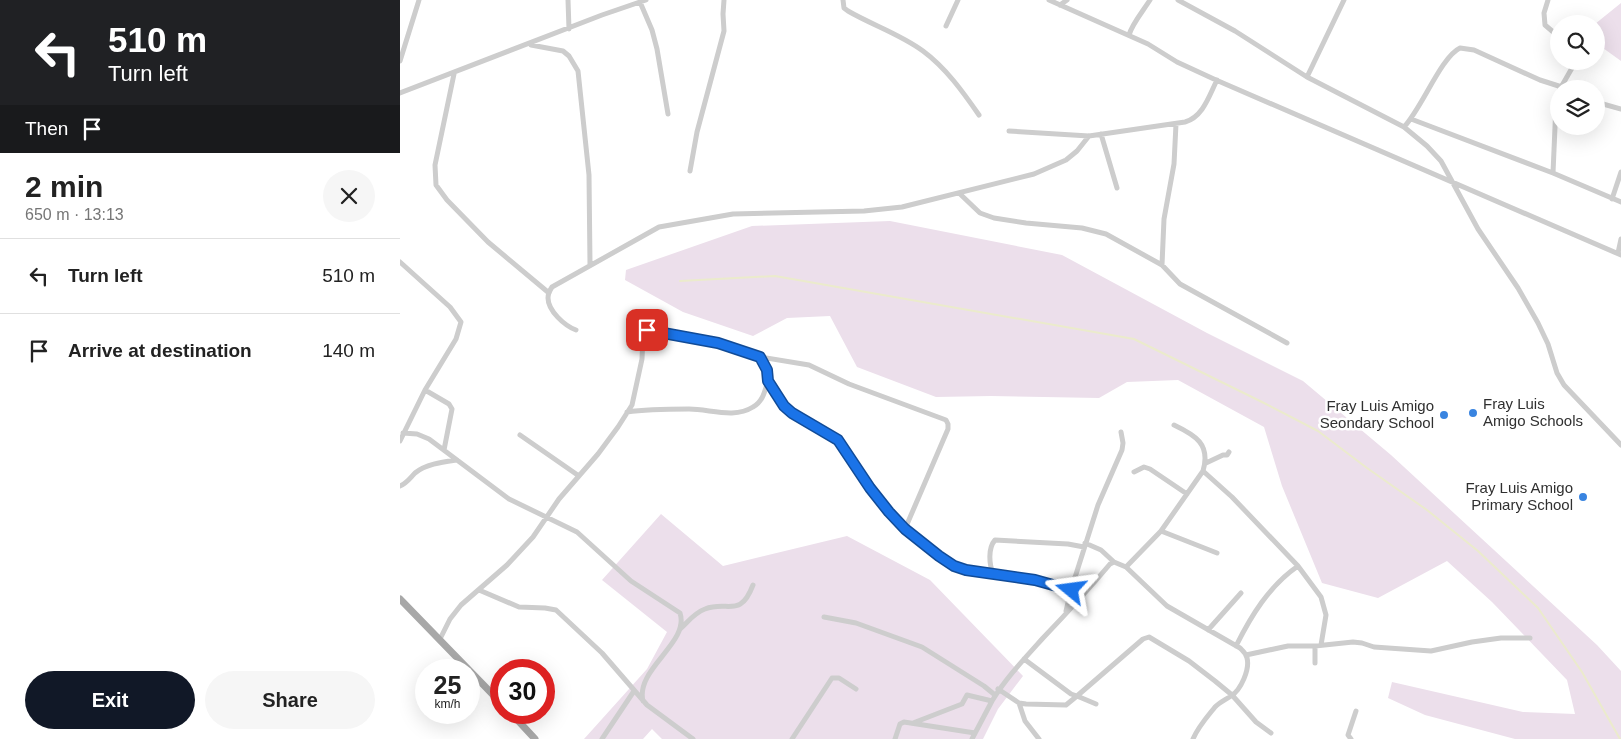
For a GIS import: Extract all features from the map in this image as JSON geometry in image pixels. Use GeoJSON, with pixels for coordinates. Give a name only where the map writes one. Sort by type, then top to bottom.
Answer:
{"type":"FeatureCollection","features":[{"type":"Feature","properties":{"kind":"main road"},"geometry":{"type":"LineString","coordinates":[[400,599],[490,691]]}},
{"type":"Feature","properties":{"kind":"main road"},"geometry":{"type":"LineString","coordinates":[[521,724],[535,739]]}},
{"type":"Feature","properties":{"kind":"street"},"geometry":{"type":"LineString","coordinates":[[400,61],[419,0]]}},
{"type":"Feature","properties":{"kind":"street"},"geometry":{"type":"LineString","coordinates":[[568,0],[568,29]]}},
{"type":"Feature","properties":{"kind":"street"},"geometry":{"type":"LineString","coordinates":[[400,93],[646,0]]}},
{"type":"Feature","properties":{"kind":"street"},"geometry":{"type":"LineString","coordinates":[[690,171],[697,132],[724,30],[724,0]]}},
{"type":"Feature","properties":{"kind":"street"},"geometry":{"type":"LineString","coordinates":[[843,0],[844,8],[848,11],[884,28],[922,50],[936,62],[962,91],[979,115]]}},
{"type":"Feature","properties":{"kind":"street"},"geometry":{"type":"LineString","coordinates":[[946,26],[958,0]]}},
{"type":"Feature","properties":{"kind":"street"},"geometry":{"type":"LineString","coordinates":[[1049,0],[1148,44],[1177,62],[1620,255],[1621,239]]}},
{"type":"Feature","properties":{"kind":"street"},"geometry":{"type":"LineString","coordinates":[[1060,5],[1067,0]]}},
{"type":"Feature","properties":{"kind":"street"},"geometry":{"type":"LineString","coordinates":[[1129,35],[1134,23],[1150,0]]}},
{"type":"Feature","properties":{"kind":"street"},"geometry":{"type":"LineString","coordinates":[[1178,0],[1246,38],[1307,77],[1404,127],[1441,160],[1478,229],[1518,288],[1538,323],[1548,344],[1557,373],[1564,385],[1621,445]]}},
{"type":"Feature","properties":{"kind":"street"},"geometry":{"type":"LineString","coordinates":[[1307,77],[1344,0]]}},
{"type":"Feature","properties":{"kind":"street"},"geometry":{"type":"LineString","coordinates":[[1548,0],[1544,13],[1545,25],[1550,29]]}},
{"type":"Feature","properties":{"kind":"street"},"geometry":{"type":"LineString","coordinates":[[640,2],[658,49],[668,114]]}},
{"type":"Feature","properties":{"kind":"street"},"geometry":{"type":"LineString","coordinates":[[529,44],[563,51],[569,56],[578,71],[589,176],[590,264]]}},
{"type":"Feature","properties":{"kind":"street"},"geometry":{"type":"LineString","coordinates":[[1404,127],[1411,119],[1443,65],[1453,52],[1460,48],[1474,50],[1550,84]]}},
{"type":"Feature","properties":{"kind":"street"},"geometry":{"type":"LineString","coordinates":[[454,74],[435,165],[436,185],[447,200],[488,242],[549,293]]}},
{"type":"Feature","properties":{"kind":"street"},"geometry":{"type":"LineString","coordinates":[[1009,131],[1089,136],[1191,121],[1201,113],[1218,80]]}},
{"type":"Feature","properties":{"kind":"street"},"geometry":{"type":"LineString","coordinates":[[1605,105],[1621,109]]}},
{"type":"Feature","properties":{"kind":"street"},"geometry":{"type":"LineString","coordinates":[[1411,119],[1621,202]]}},
{"type":"Feature","properties":{"kind":"street"},"geometry":{"type":"LineString","coordinates":[[1162,265],[1164,219],[1174,164],[1176,124]]}},
{"type":"Feature","properties":{"kind":"street"},"geometry":{"type":"LineString","coordinates":[[1101,134],[1117,188]]}},
{"type":"Feature","properties":{"kind":"street"},"geometry":{"type":"LineString","coordinates":[[1552,174],[1554,135]]}},
{"type":"Feature","properties":{"kind":"street"},"geometry":{"type":"LineString","coordinates":[[576,330],[563,323],[549,303],[549,293],[552,287],[659,227],[733,214],[864,211],[902,207],[1052,168],[1077,151],[1089,136]]}},
{"type":"Feature","properties":{"kind":"street"},"geometry":{"type":"LineString","coordinates":[[1612,199],[1621,172]]}},
{"type":"Feature","properties":{"kind":"street"},"geometry":{"type":"LineString","coordinates":[[959,193],[973,207],[986,216],[1026,223],[1088,228],[1106,234],[1162,265],[1180,284],[1287,343]]}},
{"type":"Feature","properties":{"kind":"street"},"geometry":{"type":"LineString","coordinates":[[400,262],[450,307],[462,322],[456,339],[425,390],[400,440]]}},
{"type":"Feature","properties":{"kind":"street"},"geometry":{"type":"LineString","coordinates":[[440,639],[455,613],[507,564],[532,537],[559,499],[610,438],[632,405],[642,358],[643,336],[647,330],[718,343],[760,357],[809,365],[849,384],[946,420],[948,429],[905,529]]}},
{"type":"Feature","properties":{"kind":"street"},"geometry":{"type":"LineString","coordinates":[[627,412],[690,409],[729,413],[754,407],[760,402],[768,381],[767,370],[760,357]]}},
{"type":"Feature","properties":{"kind":"street"},"geometry":{"type":"LineString","coordinates":[[768,381],[784,406],[792,413],[838,440],[870,488],[905,529],[939,556],[954,566],[966,570],[1035,580],[1071,590]]}},
{"type":"Feature","properties":{"kind":"street"},"geometry":{"type":"LineString","coordinates":[[425,390],[449,404],[452,409],[444,450]]}},
{"type":"Feature","properties":{"kind":"street"},"geometry":{"type":"LineString","coordinates":[[1126,567],[1161,531],[1203,471],[1206,454],[1200,441],[1174,425]]}},
{"type":"Feature","properties":{"kind":"street"},"geometry":{"type":"LineString","coordinates":[[1066,613],[1071,590],[1098,505],[1122,450],[1121,432]]}},
{"type":"Feature","properties":{"kind":"street"},"geometry":{"type":"LineString","coordinates":[[403,433],[424,436],[509,499],[577,532],[631,581],[680,613],[680,630]]}},
{"type":"Feature","properties":{"kind":"street"},"geometry":{"type":"LineString","coordinates":[[520,435],[579,476]]}},
{"type":"Feature","properties":{"kind":"street"},"geometry":{"type":"LineString","coordinates":[[1206,462],[1227,455],[1229,452]]}},
{"type":"Feature","properties":{"kind":"street"},"geometry":{"type":"LineString","coordinates":[[400,486],[423,468],[457,460]]}},
{"type":"Feature","properties":{"kind":"street"},"geometry":{"type":"LineString","coordinates":[[1134,472],[1144,467],[1150,469],[1187,494]]}},
{"type":"Feature","properties":{"kind":"street"},"geometry":{"type":"LineString","coordinates":[[1203,471],[1232,497],[1298,566],[1322,597],[1326,615],[1315,664]]}},
{"type":"Feature","properties":{"kind":"street"},"geometry":{"type":"LineString","coordinates":[[1161,531],[1217,553]]}},
{"type":"Feature","properties":{"kind":"street"},"geometry":{"type":"LineString","coordinates":[[993,574],[989,561],[992,543],[995,540],[1085,545],[1099,549],[1114,562],[1126,567],[1167,606],[1236,646],[1246,654],[1245,672],[1238,688],[1232,696],[1225,698],[1216,707],[1193,739]]}},
{"type":"Feature","properties":{"kind":"street"},"geometry":{"type":"LineString","coordinates":[[972,739],[998,689],[1110,564],[1114,562]]}},
{"type":"Feature","properties":{"kind":"street"},"geometry":{"type":"LineString","coordinates":[[1236,646],[1250,618],[1266,596],[1288,572],[1298,566]]}},
{"type":"Feature","properties":{"kind":"street"},"geometry":{"type":"LineString","coordinates":[[643,700],[642,688],[645,682],[680,630],[704,609],[729,607],[742,603],[749,595],[753,585]]}},
{"type":"Feature","properties":{"kind":"street"},"geometry":{"type":"LineString","coordinates":[[479,590],[519,607],[556,610],[602,653],[643,700],[693,739]]}},
{"type":"Feature","properties":{"kind":"street"},"geometry":{"type":"LineString","coordinates":[[1208,630],[1241,593]]}},
{"type":"Feature","properties":{"kind":"street"},"geometry":{"type":"LineString","coordinates":[[824,617],[862,626],[922,647],[995,695]]}},
{"type":"Feature","properties":{"kind":"street"},"geometry":{"type":"LineString","coordinates":[[998,689],[1019,703],[1066,704],[1143,639],[1149,637],[1189,661],[1232,696],[1256,722],[1271,732]]}},
{"type":"Feature","properties":{"kind":"street"},"geometry":{"type":"LineString","coordinates":[[1246,654],[1288,646],[1353,642],[1374,647],[1431,652],[1472,642],[1501,638],[1530,638]]}},
{"type":"Feature","properties":{"kind":"street"},"geometry":{"type":"LineString","coordinates":[[1024,659],[1071,694],[1096,704]]}},
{"type":"Feature","properties":{"kind":"street"},"geometry":{"type":"LineString","coordinates":[[792,739],[832,678],[839,678],[856,689]]}},
{"type":"Feature","properties":{"kind":"street"},"geometry":{"type":"LineString","coordinates":[[602,739],[634,691]]}},
{"type":"Feature","properties":{"kind":"street"},"geometry":{"type":"LineString","coordinates":[[913,723],[962,704],[967,695],[992,701]]}},
{"type":"Feature","properties":{"kind":"street"},"geometry":{"type":"LineString","coordinates":[[1019,703],[1025,722],[1040,739]]}},
{"type":"Feature","properties":{"kind":"street"},"geometry":{"type":"LineString","coordinates":[[1349,738],[1356,711]]}},
{"type":"Feature","properties":{"kind":"street"},"geometry":{"type":"LineString","coordinates":[[895,739],[902,722],[975,733]]}},
{"type":"Feature","properties":{"kind":"shaded area"},"geometry":{"type":"Polygon","coordinates":[[[1621,3],[1621,61],[1605,49],[1605,16],[1621,3]]]}},
{"type":"Feature","properties":{"kind":"shaded area"},"geometry":{"type":"Polygon","coordinates":[[[890,221],[1062,255],[1207,333],[1303,381],[1391,455],[1597,645],[1621,671],[1621,739],[1515,739],[1425,715],[1388,698],[1392,682],[1523,712],[1575,714],[1567,680],[1492,602],[1447,561],[1378,598],[1322,583],[1282,486],[1264,427],[1178,380],[1127,382],[1099,398],[936,397],[857,367],[830,316],[787,318],[753,336],[683,312],[625,280],[626,270],[752,226],[890,221]]]}},
{"type":"Feature","properties":{"kind":"shaded area"},"geometry":{"type":"Polygon","coordinates":[[[661,514],[723,566],[847,536],[930,580],[1023,676],[998,709],[983,739],[662,739],[652,729],[643,739],[584,739],[647,669],[667,632],[602,580],[661,514]]]}},
{"type":"Feature","properties":{"kind":"waterway"},"geometry":{"type":"LineString","coordinates":[[680,281],[775,276],[1134,339],[1318,431],[1427,510],[1478,551],[1538,608],[1582,672],[1620,739]]}},
{"type":"Feature","properties":{"kind":"place","name":"Fray Luis Amigo Schools"},"geometry":{"type":"Point","coordinates":[1473,413]}},
{"type":"Feature","properties":{"kind":"place","name":"Fray Luis Amigo Seondary School"},"geometry":{"type":"Point","coordinates":[1444,415]}},
{"type":"Feature","properties":{"kind":"place","name":"Fray Luis Amigo Primary School"},"geometry":{"type":"Point","coordinates":[1583,497]}},
{"type":"Feature","properties":{"kind":"route"},"geometry":{"type":"LineString","coordinates":[[647,330],[718,343],[760,357],[767,370],[768,381],[784,406],[792,413],[838,440],[870,488],[889,512],[905,529],[954,566],[966,570],[1035,580],[1071,590]]}}]}
